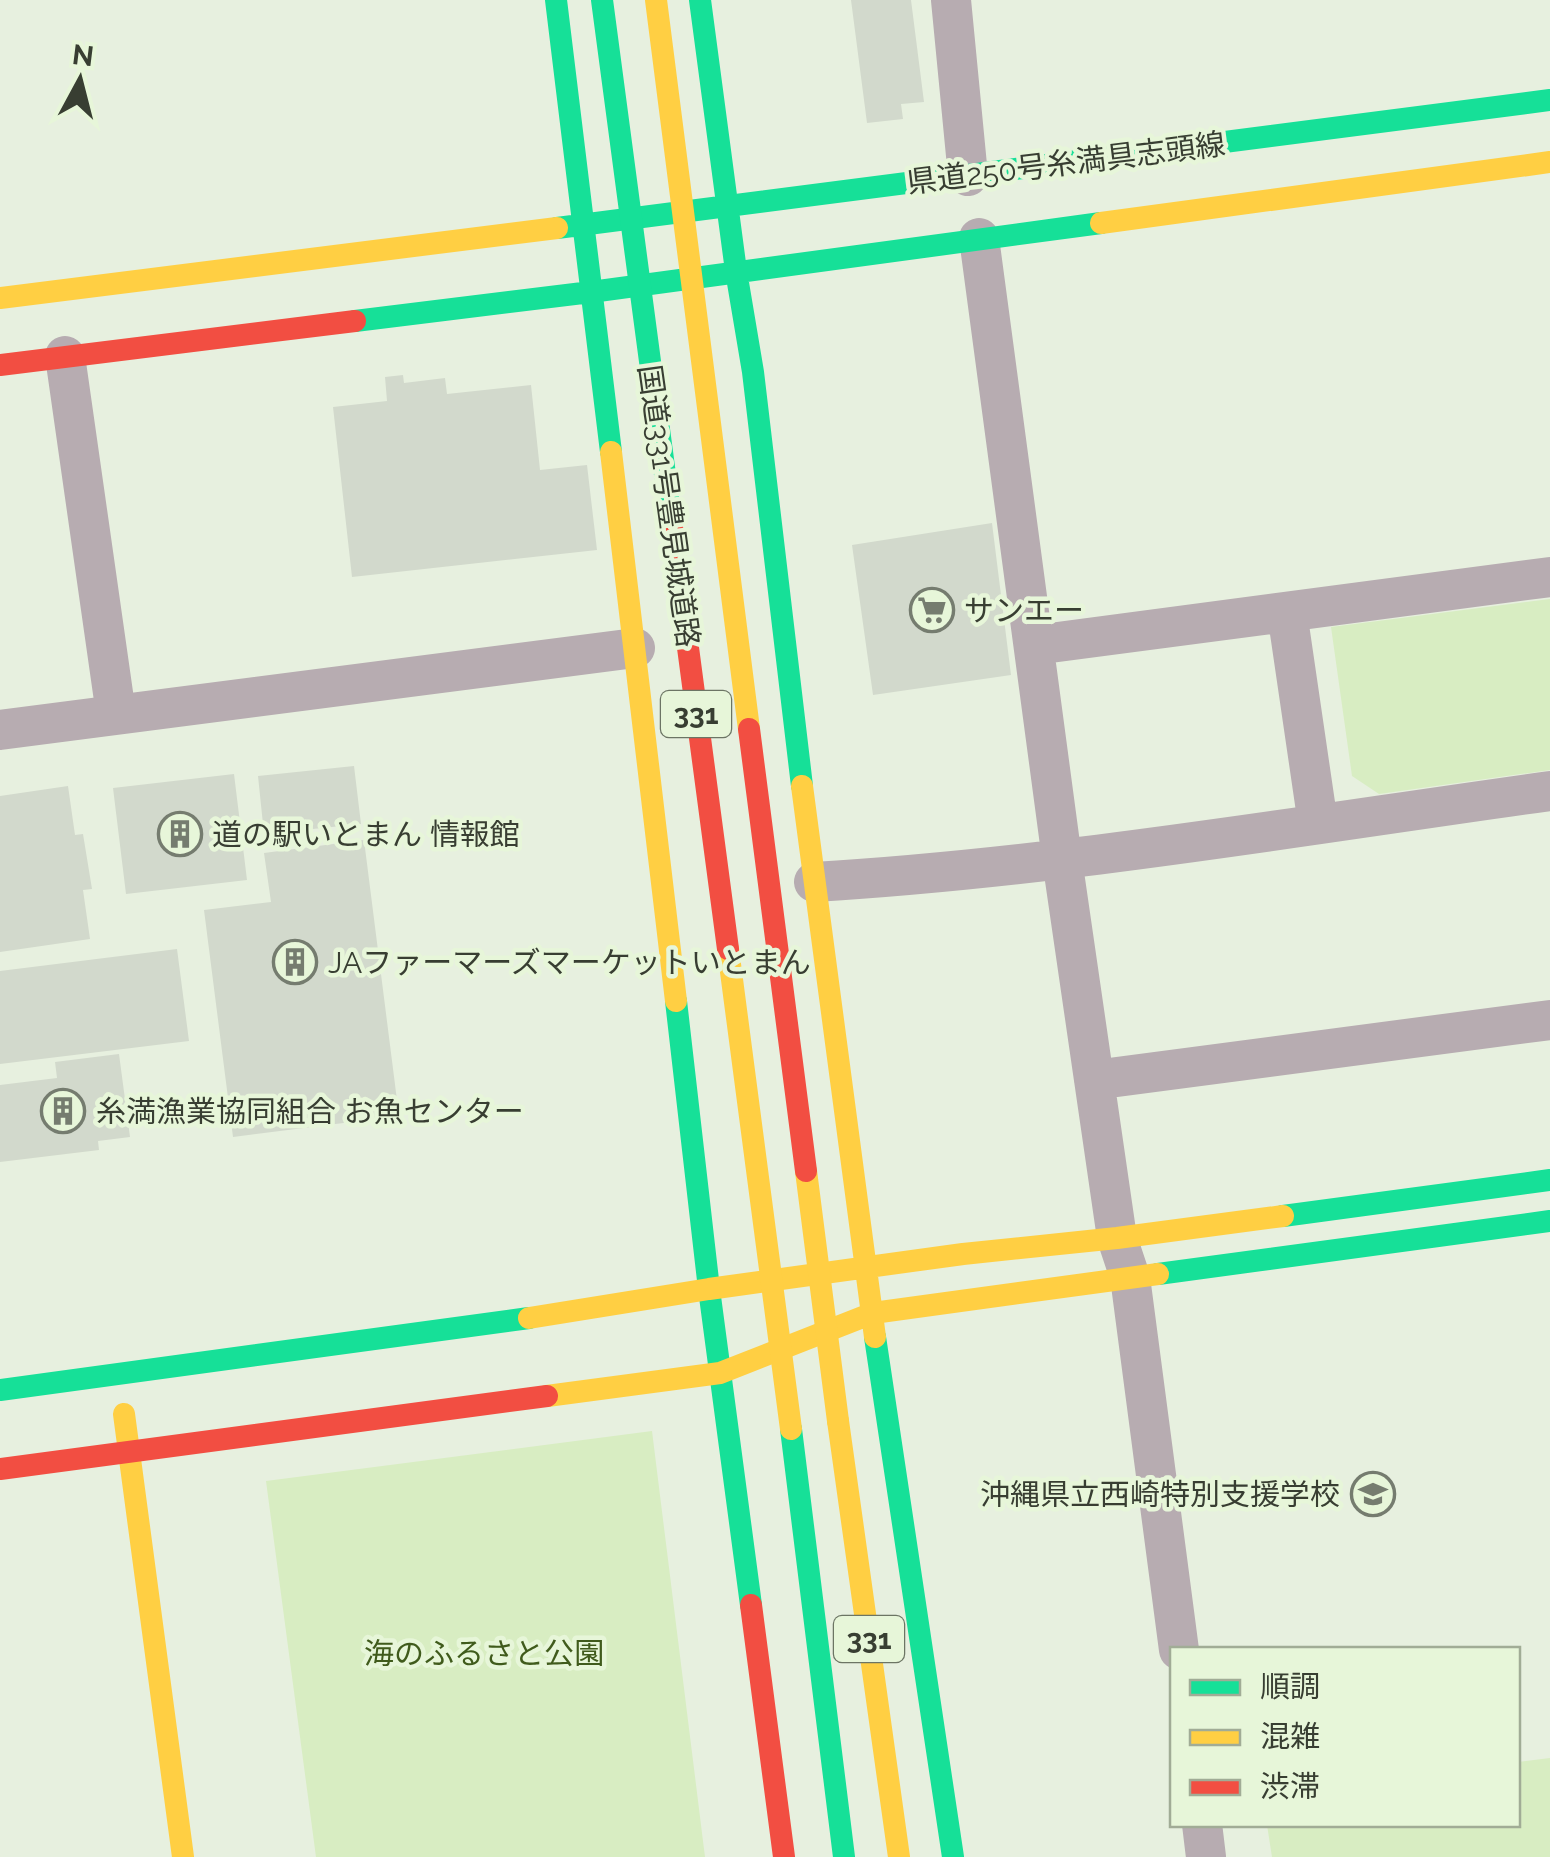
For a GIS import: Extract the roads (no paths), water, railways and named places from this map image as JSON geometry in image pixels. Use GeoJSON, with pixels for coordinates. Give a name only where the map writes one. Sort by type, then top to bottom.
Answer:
{"type":"FeatureCollection","features":[{"type":"Feature","properties":{"kind":"main road","name":"331"},"geometry":{"type":"LineString","coordinates":[[556,0],[636,648],[709,1290]]}},
{"type":"Feature","properties":{"kind":"main road","name":"国道331号豊見城道路"},"geometry":{"type":"LineString","coordinates":[[602,0],[844,1857]]}},
{"type":"Feature","properties":{"kind":"main road","name":"国道331号豊見城道路"},"geometry":{"type":"LineString","coordinates":[[656,0],[838,1421],[899,1857]]}},
{"type":"Feature","properties":{"kind":"main road"},"geometry":{"type":"LineString","coordinates":[[700,0],[752,372],[866,1268],[954,1857]]}},
{"type":"Feature","properties":{"kind":"main road","name":"県道250号糸満具志頭線"},"geometry":{"type":"LineString","coordinates":[[0,298],[1550,100]]}},
{"type":"Feature","properties":{"kind":"main road","name":"県道250号糸満具志頭線"},"geometry":{"type":"LineString","coordinates":[[0,365],[591,292],[1550,162]]}},
{"type":"Feature","properties":{"kind":"main road"},"geometry":{"type":"LineString","coordinates":[[0,1390],[963,1254],[1117,1238],[1550,1180]]}},
{"type":"Feature","properties":{"kind":"main road"},"geometry":{"type":"LineString","coordinates":[[0,1469],[720,1373],[873,1313],[1550,1221]]}},
{"type":"Feature","properties":{"kind":"main road"},"geometry":{"type":"LineString","coordinates":[[709,1290],[784,1857]]}},
{"type":"Feature","properties":{"kind":"main road"},"geometry":{"type":"LineString","coordinates":[[119,1374],[183,1857]]}},
{"type":"Feature","properties":{"kind":"street"},"geometry":{"type":"LineString","coordinates":[[950,0],[968,176]]}},
{"type":"Feature","properties":{"kind":"street"},"geometry":{"type":"LineString","coordinates":[[979,238],[1062,859],[1117,1238],[1130,1277],[1179,1647]]}},
{"type":"Feature","properties":{"kind":"street"},"geometry":{"type":"LineString","coordinates":[[65,356],[116,714]]}},
{"type":"Feature","properties":{"kind":"street"},"geometry":{"type":"LineString","coordinates":[[1035,645],[1550,577]]}},
{"type":"Feature","properties":{"kind":"street"},"geometry":{"type":"LineString","coordinates":[[1287,612],[1318,824]]}},
{"type":"Feature","properties":{"kind":"street"},"geometry":{"type":"LineString","coordinates":[[0,730],[636,648]]}},
{"type":"Feature","properties":{"kind":"street"},"geometry":{"type":"LineString","coordinates":[[814,882],[892,878],[1062,859],[1550,792]]}},
{"type":"Feature","properties":{"kind":"street"},"geometry":{"type":"LineString","coordinates":[[1094,1080],[1550,1020]]}},
{"type":"Feature","properties":{"kind":"street"},"geometry":{"type":"LineString","coordinates":[[1202,1827],[1206,1857]]}},
{"type":"Feature","properties":{"kind":"place","name":"サンエー"},"geometry":{"type":"Point","coordinates":[932,610]}},
{"type":"Feature","properties":{"kind":"place","name":"道の駅いとまん 情報館"},"geometry":{"type":"Point","coordinates":[180,834]}},
{"type":"Feature","properties":{"kind":"place","name":"JAファーマーズマーケットいとまん"},"geometry":{"type":"Point","coordinates":[295,962]}},
{"type":"Feature","properties":{"kind":"place","name":"糸満漁業協同組合 お魚センター"},"geometry":{"type":"Point","coordinates":[63,1111]}},
{"type":"Feature","properties":{"kind":"place","name":"沖縄県立西崎特別支援学校"},"geometry":{"type":"Point","coordinates":[1373,1494]}},
{"type":"Feature","properties":{"kind":"park label","name":"海のふるさと公園"},"geometry":{"type":"Point","coordinates":[484,1653]}}]}
